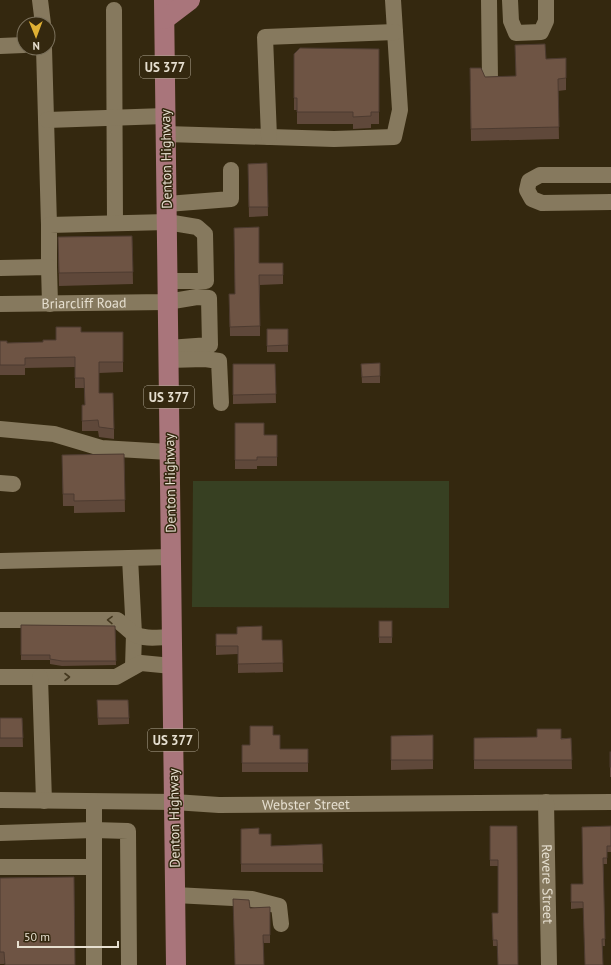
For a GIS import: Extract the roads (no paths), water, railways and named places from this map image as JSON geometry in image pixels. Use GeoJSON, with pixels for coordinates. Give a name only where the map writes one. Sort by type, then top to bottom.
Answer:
{"type":"FeatureCollection","features":[{"type":"Feature","properties":{"kind":"main road"},"geometry":{"type":"LineString","coordinates":[[164,10],[190,0]]}},
{"type":"Feature","properties":{"kind":"main road","name":"Denton Highway"},"geometry":{"type":"LineString","coordinates":[[164,10],[176,965]]}},
{"type":"Feature","properties":{"kind":"street"},"geometry":{"type":"LineString","coordinates":[[40,0],[42,16]]}},
{"type":"Feature","properties":{"kind":"street"},"geometry":{"type":"LineString","coordinates":[[47,120],[114,118],[268,137],[334,139],[394,137],[400,110],[393,0]]}},
{"type":"Feature","properties":{"kind":"street"},"geometry":{"type":"LineString","coordinates":[[489,0],[490,79]]}},
{"type":"Feature","properties":{"kind":"street"},"geometry":{"type":"LineString","coordinates":[[510,0],[511,21],[516,33],[541,32],[546,21],[546,0]]}},
{"type":"Feature","properties":{"kind":"street"},"geometry":{"type":"LineString","coordinates":[[114,10],[115,223]]}},
{"type":"Feature","properties":{"kind":"street"},"geometry":{"type":"LineString","coordinates":[[268,137],[264,37],[395,32]]}},
{"type":"Feature","properties":{"kind":"street"},"geometry":{"type":"LineString","coordinates":[[0,46],[16,45]]}},
{"type":"Feature","properties":{"kind":"street"},"geometry":{"type":"LineString","coordinates":[[44,56],[47,120],[50,304]]}},
{"type":"Feature","properties":{"kind":"street"},"geometry":{"type":"LineString","coordinates":[[49,225],[115,223],[230,199],[231,170]]}},
{"type":"Feature","properties":{"kind":"street"},"geometry":{"type":"LineString","coordinates":[[611,175],[540,176],[529,181],[527,190],[532,199],[542,203],[611,202]]}},
{"type":"Feature","properties":{"kind":"street"},"geometry":{"type":"LineString","coordinates":[[167,213],[197,228],[205,234],[206,281],[167,281]]}},
{"type":"Feature","properties":{"kind":"street"},"geometry":{"type":"LineString","coordinates":[[0,268],[49,267]]}},
{"type":"Feature","properties":{"kind":"street","name":"Briarcliff Road"},"geometry":{"type":"LineString","coordinates":[[0,304],[168,302],[197,297],[209,298],[210,345],[168,354]]}},
{"type":"Feature","properties":{"kind":"street"},"geometry":{"type":"LineString","coordinates":[[168,354],[219,361],[222,403]]}},
{"type":"Feature","properties":{"kind":"street"},"geometry":{"type":"LineString","coordinates":[[0,429],[54,434],[101,448],[169,452]]}},
{"type":"Feature","properties":{"kind":"street"},"geometry":{"type":"LineString","coordinates":[[0,561],[171,557]]}},
{"type":"Feature","properties":{"kind":"street"},"geometry":{"type":"LineString","coordinates":[[130,558],[134,634],[134,667]]}},
{"type":"Feature","properties":{"kind":"street"},"geometry":{"type":"LineString","coordinates":[[0,620],[117,620],[125,625],[134,634],[148,638],[172,636]]}},
{"type":"Feature","properties":{"kind":"street"},"geometry":{"type":"LineString","coordinates":[[0,677],[116,677],[142,663],[172,666]]}},
{"type":"Feature","properties":{"kind":"street"},"geometry":{"type":"LineString","coordinates":[[40,677],[44,801]]}},
{"type":"Feature","properties":{"kind":"street","name":"Webster Street"},"geometry":{"type":"LineString","coordinates":[[0,800],[174,802],[226,805],[611,802]]}},
{"type":"Feature","properties":{"kind":"street"},"geometry":{"type":"LineString","coordinates":[[94,802],[94,965]]}},
{"type":"Feature","properties":{"kind":"street","name":"Revere Street"},"geometry":{"type":"LineString","coordinates":[[546,802],[549,965]]}},
{"type":"Feature","properties":{"kind":"street"},"geometry":{"type":"LineString","coordinates":[[0,833],[94,830],[128,831],[129,965]]}},
{"type":"Feature","properties":{"kind":"street"},"geometry":{"type":"LineString","coordinates":[[0,867],[93,867]]}},
{"type":"Feature","properties":{"kind":"street"},"geometry":{"type":"LineString","coordinates":[[175,895],[252,899],[280,906],[281,924]]}}]}
